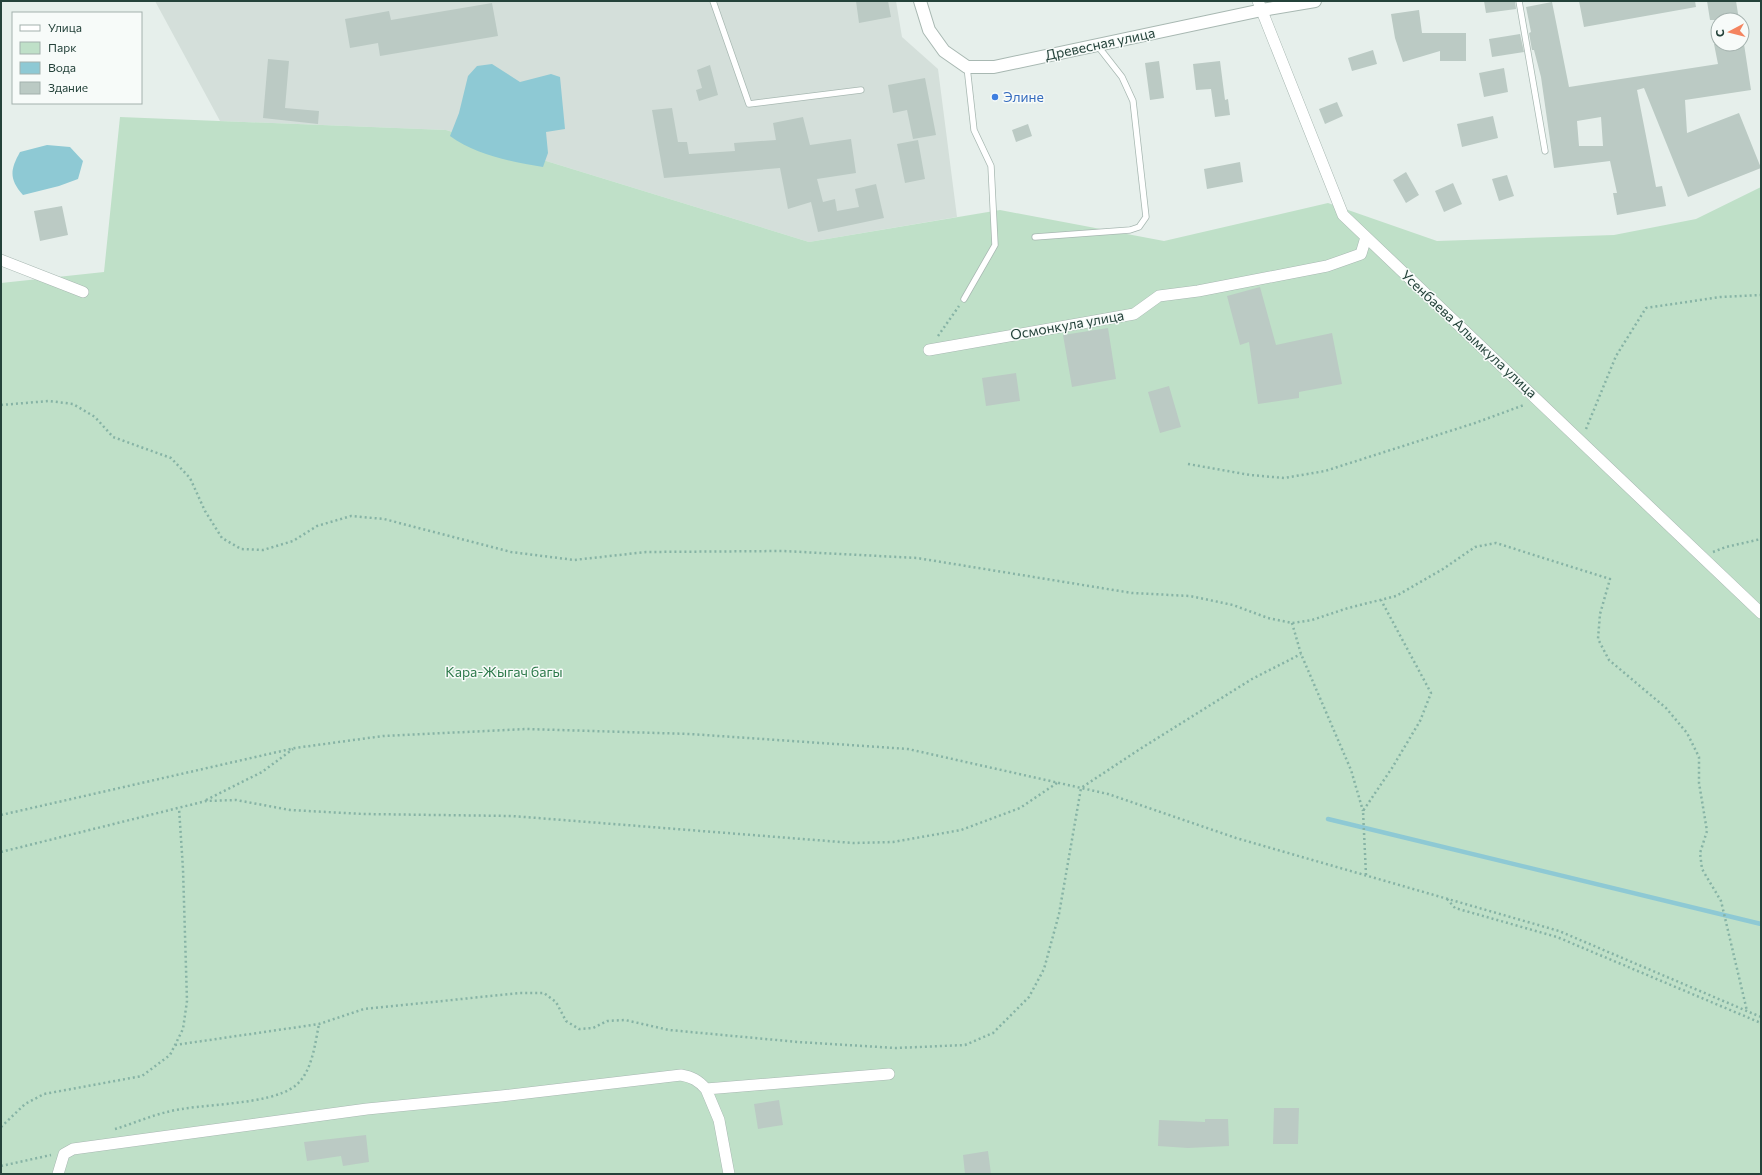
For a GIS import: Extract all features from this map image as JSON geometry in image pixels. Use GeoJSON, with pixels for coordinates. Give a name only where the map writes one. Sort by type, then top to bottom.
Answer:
{"type":"FeatureCollection","features":[{"type":"Feature","properties":{"kind":"street"},"geometry":{"type":"LineString","coordinates":[[920,1],[929,30],[944,51],[967,67]]}},
{"type":"Feature","properties":{"kind":"street","name":"Древесная улица"},"geometry":{"type":"LineString","coordinates":[[967,67],[994,67],[1097,45],[1260,5],[1315,1]]}},
{"type":"Feature","properties":{"kind":"street","name":"Усенбаева Алымкула улица"},"geometry":{"type":"LineString","coordinates":[[1260,5],[1343,216],[1761,613]]}},
{"type":"Feature","properties":{"kind":"street","name":"Осмонкула улица"},"geometry":{"type":"LineString","coordinates":[[929,350],[1134,314],[1159,296],[1198,291],[1327,266],[1361,254],[1366,237]]}},
{"type":"Feature","properties":{"kind":"street"},"geometry":{"type":"LineString","coordinates":[[1,260],[83,292]]}},
{"type":"Feature","properties":{"kind":"street"},"geometry":{"type":"LineString","coordinates":[[706,1089],[889,1074]]}},
{"type":"Feature","properties":{"kind":"street"},"geometry":{"type":"LineString","coordinates":[[58,1174],[64,1154],[73,1150],[366,1109],[501,1096],[681,1075],[690,1076],[706,1089],[719,1120],[729,1174]]}},
{"type":"Feature","properties":{"kind":"lane"},"geometry":{"type":"LineString","coordinates":[[714,1],[749,104],[861,90]]}},
{"type":"Feature","properties":{"kind":"lane"},"geometry":{"type":"LineString","coordinates":[[1519,1],[1545,151]]}},
{"type":"Feature","properties":{"kind":"lane"},"geometry":{"type":"LineString","coordinates":[[1035,237],[1130,230],[1139,227],[1146,217],[1133,101],[1122,77],[1097,45]]}},
{"type":"Feature","properties":{"kind":"lane"},"geometry":{"type":"LineString","coordinates":[[964,299],[995,245],[991,166],[974,130],[967,67]]}},
{"type":"Feature","properties":{"kind":"path"},"geometry":{"type":"LineString","coordinates":[[1581,441],[1616,356],[1646,308],[1720,297],[1761,295]]}},
{"type":"Feature","properties":{"kind":"path"},"geometry":{"type":"LineString","coordinates":[[929,350],[964,299]]}},
{"type":"Feature","properties":{"kind":"path"},"geometry":{"type":"LineString","coordinates":[[1188,464],[1250,476],[1284,478],[1325,471],[1475,423],[1538,400]]}},
{"type":"Feature","properties":{"kind":"path"},"geometry":{"type":"LineString","coordinates":[[1,405],[49,401],[73,404],[95,417],[112,437],[171,458],[190,478],[205,511],[222,538],[241,549],[263,550],[293,541],[317,526],[351,516],[384,519],[511,552],[574,560],[646,552],[783,551],[917,558],[1132,593],[1190,596],[1234,605],[1268,618],[1292,623],[1312,620],[1348,608],[1396,596],[1443,569],[1475,547],[1496,543],[1610,579],[1600,614],[1598,639],[1609,660],[1666,708],[1687,733],[1699,757],[1699,783],[1707,831],[1700,853],[1702,869],[1721,900],[1747,1011]]}},
{"type":"Feature","properties":{"kind":"path"},"geometry":{"type":"LineString","coordinates":[[1702,556],[1726,547],[1761,538]]}},
{"type":"Feature","properties":{"kind":"path"},"geometry":{"type":"LineString","coordinates":[[1363,811],[1392,768],[1420,721],[1431,693],[1381,600]]}},
{"type":"Feature","properties":{"kind":"path"},"geometry":{"type":"LineString","coordinates":[[1292,623],[1301,654],[1351,770],[1363,811],[1366,875]]}},
{"type":"Feature","properties":{"kind":"path"},"geometry":{"type":"LineString","coordinates":[[175,1045],[319,1024],[364,1009],[520,993],[544,993],[556,1002],[566,1021],[579,1029],[593,1028],[607,1021],[625,1020],[669,1030],[783,1041],[896,1048],[965,1045],[993,1033],[1029,997],[1044,969],[1059,914],[1081,788],[1252,679],[1301,654]]}},
{"type":"Feature","properties":{"kind":"path"},"geometry":{"type":"LineString","coordinates":[[1,815],[295,748],[383,736],[527,729],[690,734],[908,750],[1108,794],[1236,838],[1559,931],[1761,1017]]}},
{"type":"Feature","properties":{"kind":"path"},"geometry":{"type":"LineString","coordinates":[[206,801],[262,772],[295,748]]}},
{"type":"Feature","properties":{"kind":"path"},"geometry":{"type":"LineString","coordinates":[[1,852],[206,801],[236,800],[290,810],[362,814],[512,816],[854,843],[893,842],[961,830],[1020,808],[1057,783]]}},
{"type":"Feature","properties":{"kind":"path"},"geometry":{"type":"LineString","coordinates":[[1,1127],[25,1104],[44,1094],[142,1076],[170,1055],[183,1029],[187,1001],[183,868],[179,808]]}},
{"type":"Feature","properties":{"kind":"path"},"geometry":{"type":"LineString","coordinates":[[1446,898],[1455,908],[1557,937],[1761,1023]]}},
{"type":"Feature","properties":{"kind":"path"},"geometry":{"type":"LineString","coordinates":[[110,1131],[167,1112],[275,1096],[295,1086],[305,1074],[314,1048],[319,1024]]}},
{"type":"Feature","properties":{"kind":"path"},"geometry":{"type":"LineString","coordinates":[[1,1166],[55,1154]]}},
{"type":"Feature","properties":{"kind":"shaded area"},"geometry":{"type":"Polygon","coordinates":[[[155,1],[896,1],[902,37],[938,69],[957,217],[809,242],[446,130],[220,121],[155,1]]]}},
{"type":"Feature","properties":{"kind":"green space","name":"Кара-Жыгач багы"},"geometry":{"type":"Polygon","coordinates":[[[120,117],[446,130],[809,242],[1000,210],[1164,241],[1328,203],[1437,241],[1614,235],[1696,219],[1761,187],[1761,1174],[1,1174],[1,283],[104,272],[120,117]]]}},
{"type":"Feature","properties":{"kind":"water"},"geometry":{"type":"Polygon","coordinates":[[[492,64],[520,82],[551,74],[560,77],[565,129],[546,132],[548,153],[543,167],[519,163],[483,153],[460,143],[450,136],[459,113],[468,76],[477,66],[492,64]]]}},
{"type":"Feature","properties":{"kind":"water"},"geometry":{"type":"Polygon","coordinates":[[[47,145],[70,147],[83,161],[78,179],[59,186],[23,195],[13,179],[12,174],[14,164],[20,152],[47,145]]]}},
{"type":"Feature","properties":{"kind":"building"},"geometry":{"type":"Polygon","coordinates":[[[856,1],[888,1],[891,17],[859,23],[856,1]]]}},
{"type":"Feature","properties":{"kind":"building"},"geometry":{"type":"Polygon","coordinates":[[[1484,1],[1515,1],[1516,9],[1486,13],[1484,1]]]}},
{"type":"Feature","properties":{"kind":"building"},"geometry":{"type":"Polygon","coordinates":[[[1579,1],[1695,1],[1696,7],[1584,27],[1579,1]]]}},
{"type":"Feature","properties":{"kind":"building"},"geometry":{"type":"Polygon","coordinates":[[[1707,1],[1736,1],[1738,12],[1710,12],[1710,20],[1707,1]]]}},
{"type":"Feature","properties":{"kind":"building"},"geometry":{"type":"Polygon","coordinates":[[[1552,2],[1569,87],[1718,64],[1716,52],[1745,52],[1751,90],[1685,100],[1687,133],[1739,113],[1761,168],[1688,197],[1644,88],[1637,90],[1656,187],[1662,186],[1666,206],[1617,215],[1613,193],[1617,193],[1610,161],[1554,168],[1541,77],[1534,50],[1532,50],[1529,33],[1531,32],[1526,7],[1552,2]],[[1601,117],[1577,121],[1579,146],[1603,146],[1601,117]]]}},
{"type":"Feature","properties":{"kind":"building"},"geometry":{"type":"Polygon","coordinates":[[[492,3],[498,36],[380,56],[378,43],[350,48],[345,19],[389,11],[391,20],[492,3]]]}},
{"type":"Feature","properties":{"kind":"building"},"geometry":{"type":"Polygon","coordinates":[[[1419,10],[1422,33],[1466,33],[1466,61],[1440,61],[1440,51],[1403,62],[1395,38],[1391,14],[1419,10]]]}},
{"type":"Feature","properties":{"kind":"building"},"geometry":{"type":"Polygon","coordinates":[[[1520,34],[1524,52],[1492,57],[1489,39],[1520,34]]]}},
{"type":"Feature","properties":{"kind":"building"},"geometry":{"type":"Polygon","coordinates":[[[1373,50],[1377,64],[1352,71],[1348,58],[1373,50]]]}},
{"type":"Feature","properties":{"kind":"building"},"geometry":{"type":"Polygon","coordinates":[[[268,59],[289,61],[285,108],[319,111],[318,124],[263,118],[268,59]]]}},
{"type":"Feature","properties":{"kind":"building"},"geometry":{"type":"Polygon","coordinates":[[[1159,61],[1164,98],[1150,100],[1145,63],[1159,61]]]}},
{"type":"Feature","properties":{"kind":"building"},"geometry":{"type":"Polygon","coordinates":[[[1220,61],[1225,100],[1228,99],[1230,115],[1215,117],[1211,89],[1196,90],[1193,64],[1220,61]]]}},
{"type":"Feature","properties":{"kind":"building"},"geometry":{"type":"Polygon","coordinates":[[[710,65],[718,95],[699,101],[696,90],[702,88],[697,70],[710,65]]]}},
{"type":"Feature","properties":{"kind":"building"},"geometry":{"type":"Polygon","coordinates":[[[1504,68],[1508,92],[1484,97],[1479,73],[1504,68]]]}},
{"type":"Feature","properties":{"kind":"building"},"geometry":{"type":"Polygon","coordinates":[[[925,78],[936,135],[913,139],[907,110],[893,113],[888,85],[925,78]]]}},
{"type":"Feature","properties":{"kind":"building"},"geometry":{"type":"Polygon","coordinates":[[[1337,102],[1343,116],[1325,124],[1319,109],[1337,102]]]}},
{"type":"Feature","properties":{"kind":"building"},"geometry":{"type":"Polygon","coordinates":[[[672,108],[678,142],[687,142],[689,154],[735,151],[734,143],[776,140],[773,123],[803,117],[810,145],[851,139],[856,173],[817,179],[823,202],[835,199],[837,211],[859,207],[855,189],[876,184],[884,218],[818,232],[811,202],[788,209],[780,168],[664,178],[652,110],[672,108]]]}},
{"type":"Feature","properties":{"kind":"building"},"geometry":{"type":"Polygon","coordinates":[[[1493,116],[1498,138],[1462,147],[1457,124],[1493,116]]]}},
{"type":"Feature","properties":{"kind":"building"},"geometry":{"type":"Polygon","coordinates":[[[1028,124],[1032,136],[1016,142],[1012,130],[1028,124]]]}},
{"type":"Feature","properties":{"kind":"building"},"geometry":{"type":"Polygon","coordinates":[[[918,140],[925,179],[905,183],[897,144],[918,140]]]}},
{"type":"Feature","properties":{"kind":"building"},"geometry":{"type":"Polygon","coordinates":[[[1240,162],[1243,182],[1207,189],[1204,169],[1240,162]]]}},
{"type":"Feature","properties":{"kind":"building"},"geometry":{"type":"Polygon","coordinates":[[[1406,172],[1419,195],[1406,203],[1393,180],[1406,172]]]}},
{"type":"Feature","properties":{"kind":"building"},"geometry":{"type":"Polygon","coordinates":[[[1507,175],[1514,196],[1499,201],[1492,179],[1507,175]]]}},
{"type":"Feature","properties":{"kind":"building"},"geometry":{"type":"Polygon","coordinates":[[[1453,183],[1462,204],[1444,212],[1435,191],[1453,183]]]}},
{"type":"Feature","properties":{"kind":"building"},"geometry":{"type":"Polygon","coordinates":[[[62,206],[68,235],[40,241],[34,211],[62,206]]]}},
{"type":"Feature","properties":{"kind":"building"},"geometry":{"type":"Polygon","coordinates":[[[1260,287],[1276,345],[1332,333],[1342,384],[1299,392],[1299,398],[1258,404],[1249,342],[1240,345],[1227,296],[1260,287]]]}},
{"type":"Feature","properties":{"kind":"building"},"geometry":{"type":"Polygon","coordinates":[[[1108,328],[1116,379],[1072,387],[1063,335],[1108,328]]]}},
{"type":"Feature","properties":{"kind":"building"},"geometry":{"type":"Polygon","coordinates":[[[1016,373],[1020,401],[986,406],[982,378],[1016,373]]]}},
{"type":"Feature","properties":{"kind":"building"},"geometry":{"type":"Polygon","coordinates":[[[1169,386],[1181,427],[1160,433],[1148,392],[1169,386]]]}},
{"type":"Feature","properties":{"kind":"building"},"geometry":{"type":"Polygon","coordinates":[[[779,1100],[783,1125],[758,1129],[754,1104],[779,1100]]]}},
{"type":"Feature","properties":{"kind":"building"},"geometry":{"type":"Polygon","coordinates":[[[1274,1108],[1299,1108],[1298,1144],[1273,1144],[1274,1108]]]}},
{"type":"Feature","properties":{"kind":"building"},"geometry":{"type":"Polygon","coordinates":[[[1205,1119],[1228,1119],[1229,1146],[1188,1148],[1158,1146],[1159,1120],[1205,1122],[1205,1119]]]}},
{"type":"Feature","properties":{"kind":"building"},"geometry":{"type":"Polygon","coordinates":[[[366,1135],[369,1162],[343,1166],[341,1156],[307,1161],[304,1142],[366,1135]]]}},
{"type":"Feature","properties":{"kind":"building"},"geometry":{"type":"Polygon","coordinates":[[[988,1151],[991,1174],[965,1174],[963,1155],[988,1151]]]}},
{"type":"Feature","properties":{"kind":"waterway"},"geometry":{"type":"LineString","coordinates":[[1328,819],[1761,924]]}},
{"type":"Feature","properties":{"kind":"place","name":"Элине"},"geometry":{"type":"Point","coordinates":[995,97]}}]}
